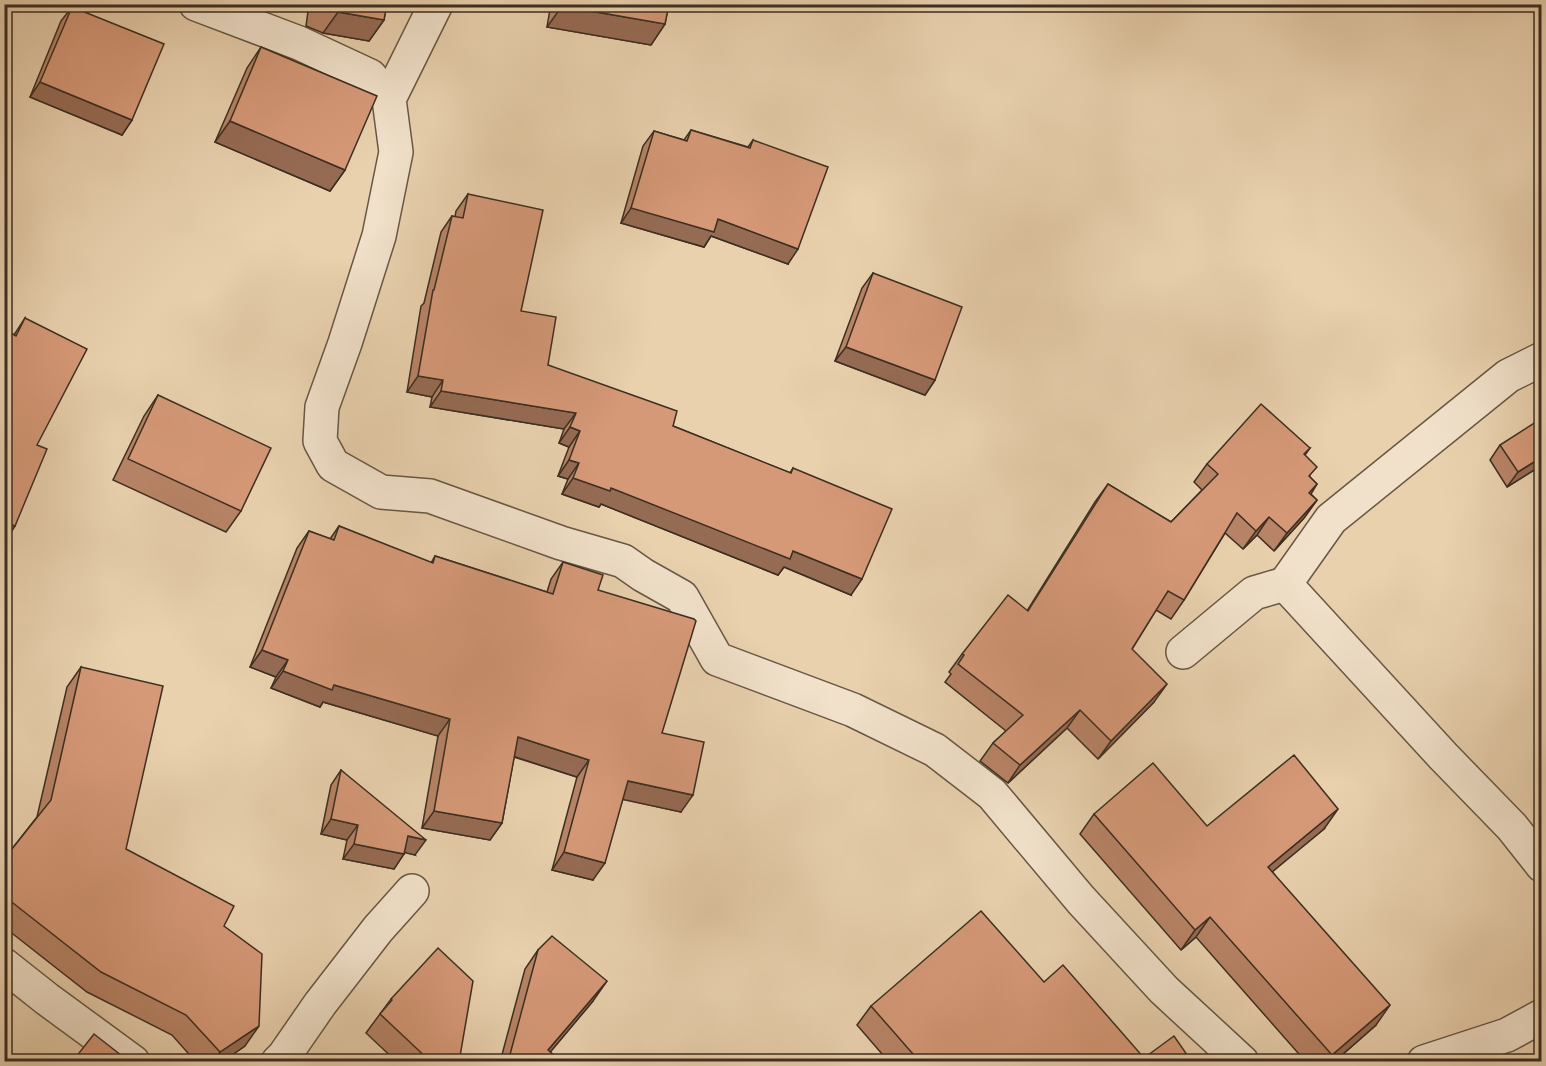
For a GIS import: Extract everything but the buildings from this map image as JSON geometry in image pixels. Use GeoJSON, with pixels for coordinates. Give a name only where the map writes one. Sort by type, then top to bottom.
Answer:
{"type":"FeatureCollection","features":[{"type":"Feature","properties":{"kind":"street"},"geometry":{"type":"LineString","coordinates":[[196,4],[299,43],[370,76],[389,99],[396,152],[379,237],[322,407],[320,441],[333,465],[381,492],[430,496],[561,543],[623,561],[682,597],[717,659],[853,710],[935,750],[992,794],[1081,900],[1164,990],[1242,1062]]}},
{"type":"Feature","properties":{"kind":"street"},"geometry":{"type":"LineString","coordinates":[[389,99],[436,4]]}},
{"type":"Feature","properties":{"kind":"street"},"geometry":{"type":"LineString","coordinates":[[1183,652],[1254,593],[1285,584],[1331,519],[1508,376],[1542,359]]}},
{"type":"Feature","properties":{"kind":"street"},"geometry":{"type":"LineString","coordinates":[[1285,584],[1443,756],[1512,827],[1542,865]]}},
{"type":"Feature","properties":{"kind":"street"},"geometry":{"type":"LineString","coordinates":[[278,1062],[378,929],[412,891]]}},
{"type":"Feature","properties":{"kind":"street"},"geometry":{"type":"LineString","coordinates":[[4,965],[133,1062]]}},
{"type":"Feature","properties":{"kind":"street"},"geometry":{"type":"LineString","coordinates":[[1425,1062],[1508,1035],[1542,1016]]}}]}
